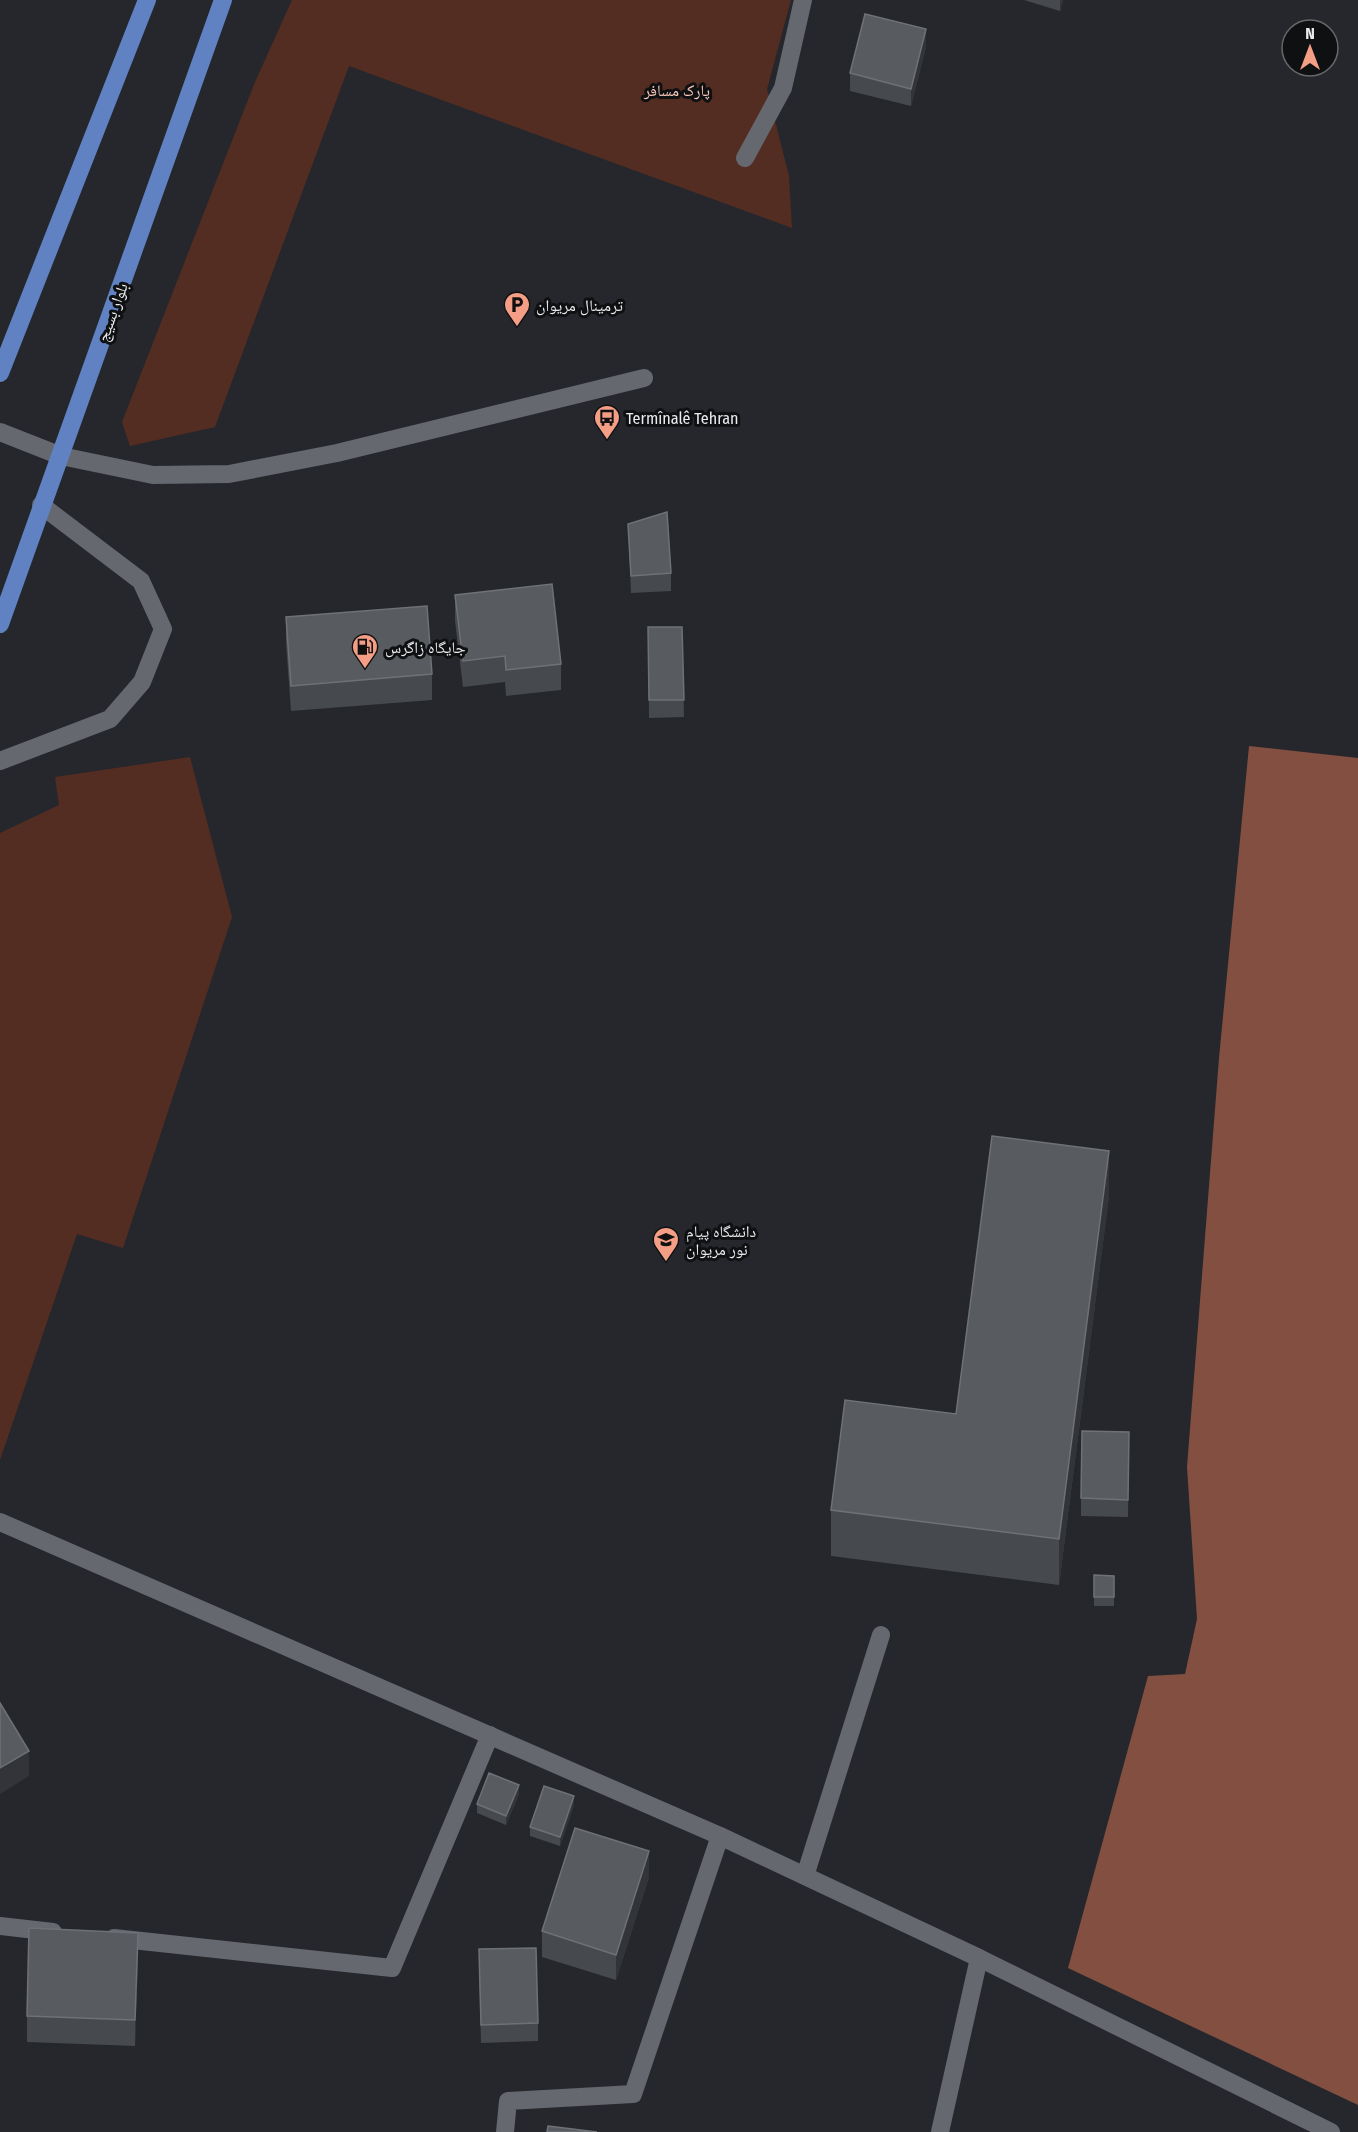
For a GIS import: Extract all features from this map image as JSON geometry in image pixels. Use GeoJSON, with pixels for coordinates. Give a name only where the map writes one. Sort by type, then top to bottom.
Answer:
{"type":"FeatureCollection","features":[{"type":"Feature","properties":{"kind":"main road"},"geometry":{"type":"LineString","coordinates":[[0,373],[147,0]]}},
{"type":"Feature","properties":{"kind":"main road","name":"بلوار بسیج"},"geometry":{"type":"LineString","coordinates":[[0,624],[223,0]]}},
{"type":"Feature","properties":{"kind":"street"},"geometry":{"type":"LineString","coordinates":[[745,158],[783,88],[803,0]]}},
{"type":"Feature","properties":{"kind":"street"},"geometry":{"type":"LineString","coordinates":[[0,432],[61,456],[153,476],[229,474],[337,453],[644,378]]}},
{"type":"Feature","properties":{"kind":"street"},"geometry":{"type":"LineString","coordinates":[[0,761],[110,719],[142,682],[163,629],[141,581],[41,505]]}},
{"type":"Feature","properties":{"kind":"street"},"geometry":{"type":"LineString","coordinates":[[0,1522],[720,1836],[979,1958],[1331,2132]]}},
{"type":"Feature","properties":{"kind":"street"},"geometry":{"type":"LineString","coordinates":[[805,1876],[881,1635]]}},
{"type":"Feature","properties":{"kind":"street"},"geometry":{"type":"LineString","coordinates":[[95,1936],[392,1968],[490,1735]]}},
{"type":"Feature","properties":{"kind":"street"},"geometry":{"type":"LineString","coordinates":[[505,2132],[508,2102],[633,2094],[720,1836]]}},
{"type":"Feature","properties":{"kind":"street"},"geometry":{"type":"LineString","coordinates":[[0,1926],[71,1934]]}},
{"type":"Feature","properties":{"kind":"street"},"geometry":{"type":"LineString","coordinates":[[940,2132],[979,1958]]}},
{"type":"Feature","properties":{"kind":"green space","name":"پارک مسافر"},"geometry":{"type":"Polygon","coordinates":[[[292,0],[791,0],[767,89],[789,176],[792,228],[349,66],[215,427],[130,446],[122,422],[255,82],[292,0]]]}},
{"type":"Feature","properties":{"kind":"green space"},"geometry":{"type":"Polygon","coordinates":[[[190,757],[232,917],[123,1248],[77,1234],[0,1460],[0,833],[59,805],[55,777],[190,757]]]}},
{"type":"Feature","properties":{"kind":"shaded area"},"geometry":{"type":"Polygon","coordinates":[[[1249,746],[1358,758],[1358,2105],[1068,1968],[1148,1676],[1185,1674],[1197,1619],[1187,1467],[1219,1058],[1249,746]]]}},
{"type":"Feature","properties":{"kind":"building"},"geometry":{"type":"Polygon","coordinates":[[[865,14],[926,29],[911,89],[850,73],[865,14]]]}},
{"type":"Feature","properties":{"kind":"building"},"geometry":{"type":"Polygon","coordinates":[[[667,512],[671,573],[631,576],[628,524],[667,512]]]}},
{"type":"Feature","properties":{"kind":"building"},"geometry":{"type":"Polygon","coordinates":[[[552,584],[561,664],[506,670],[505,656],[463,661],[455,595],[552,584]]]}},
{"type":"Feature","properties":{"kind":"building"},"geometry":{"type":"Polygon","coordinates":[[[427,606],[432,674],[291,686],[286,617],[427,606]]]}},
{"type":"Feature","properties":{"kind":"building"},"geometry":{"type":"Polygon","coordinates":[[[648,627],[682,627],[684,700],[649,700],[648,627]]]}},
{"type":"Feature","properties":{"kind":"building"},"geometry":{"type":"Polygon","coordinates":[[[992,1136],[1109,1151],[1059,1539],[831,1510],[845,1400],[956,1414],[992,1136]]]}},
{"type":"Feature","properties":{"kind":"building"},"geometry":{"type":"Polygon","coordinates":[[[1082,1431],[1129,1432],[1128,1500],[1081,1498],[1082,1431]]]}},
{"type":"Feature","properties":{"kind":"building"},"geometry":{"type":"Polygon","coordinates":[[[1094,1575],[1114,1576],[1114,1597],[1094,1597],[1094,1575]]]}},
{"type":"Feature","properties":{"kind":"building"},"geometry":{"type":"Polygon","coordinates":[[[0,1703],[29,1751],[0,1768],[0,1703]]]}},
{"type":"Feature","properties":{"kind":"building"},"geometry":{"type":"Polygon","coordinates":[[[489,1773],[519,1785],[506,1816],[477,1804],[489,1773]]]}},
{"type":"Feature","properties":{"kind":"building"},"geometry":{"type":"Polygon","coordinates":[[[544,1786],[574,1796],[560,1837],[530,1827],[544,1786]]]}},
{"type":"Feature","properties":{"kind":"building"},"geometry":{"type":"Polygon","coordinates":[[[575,1828],[649,1851],[616,1955],[542,1931],[575,1828]]]}},
{"type":"Feature","properties":{"kind":"building"},"geometry":{"type":"Polygon","coordinates":[[[29,1928],[138,1933],[135,2020],[27,2016],[29,1928]]]}},
{"type":"Feature","properties":{"kind":"building"},"geometry":{"type":"Polygon","coordinates":[[[536,1948],[538,2023],[481,2025],[479,1949],[536,1948]]]}},
{"type":"Feature","properties":{"kind":"building"},"geometry":{"type":"Polygon","coordinates":[[[548,2126],[597,2132],[547,2132],[548,2126]]]}},
{"type":"Feature","properties":{"kind":"place","name":"ترمینال مریوان"},"geometry":{"type":"Point","coordinates":[517,328]}},
{"type":"Feature","properties":{"kind":"place","name":"Termînalê Tehran"},"geometry":{"type":"Point","coordinates":[607,441]}},
{"type":"Feature","properties":{"kind":"place","name":"جایگاه زاگرس"},"geometry":{"type":"Point","coordinates":[365,670]}},
{"type":"Feature","properties":{"kind":"place","name":"دانشگاه پیام نور مریوان"},"geometry":{"type":"Point","coordinates":[666,1263]}}]}
